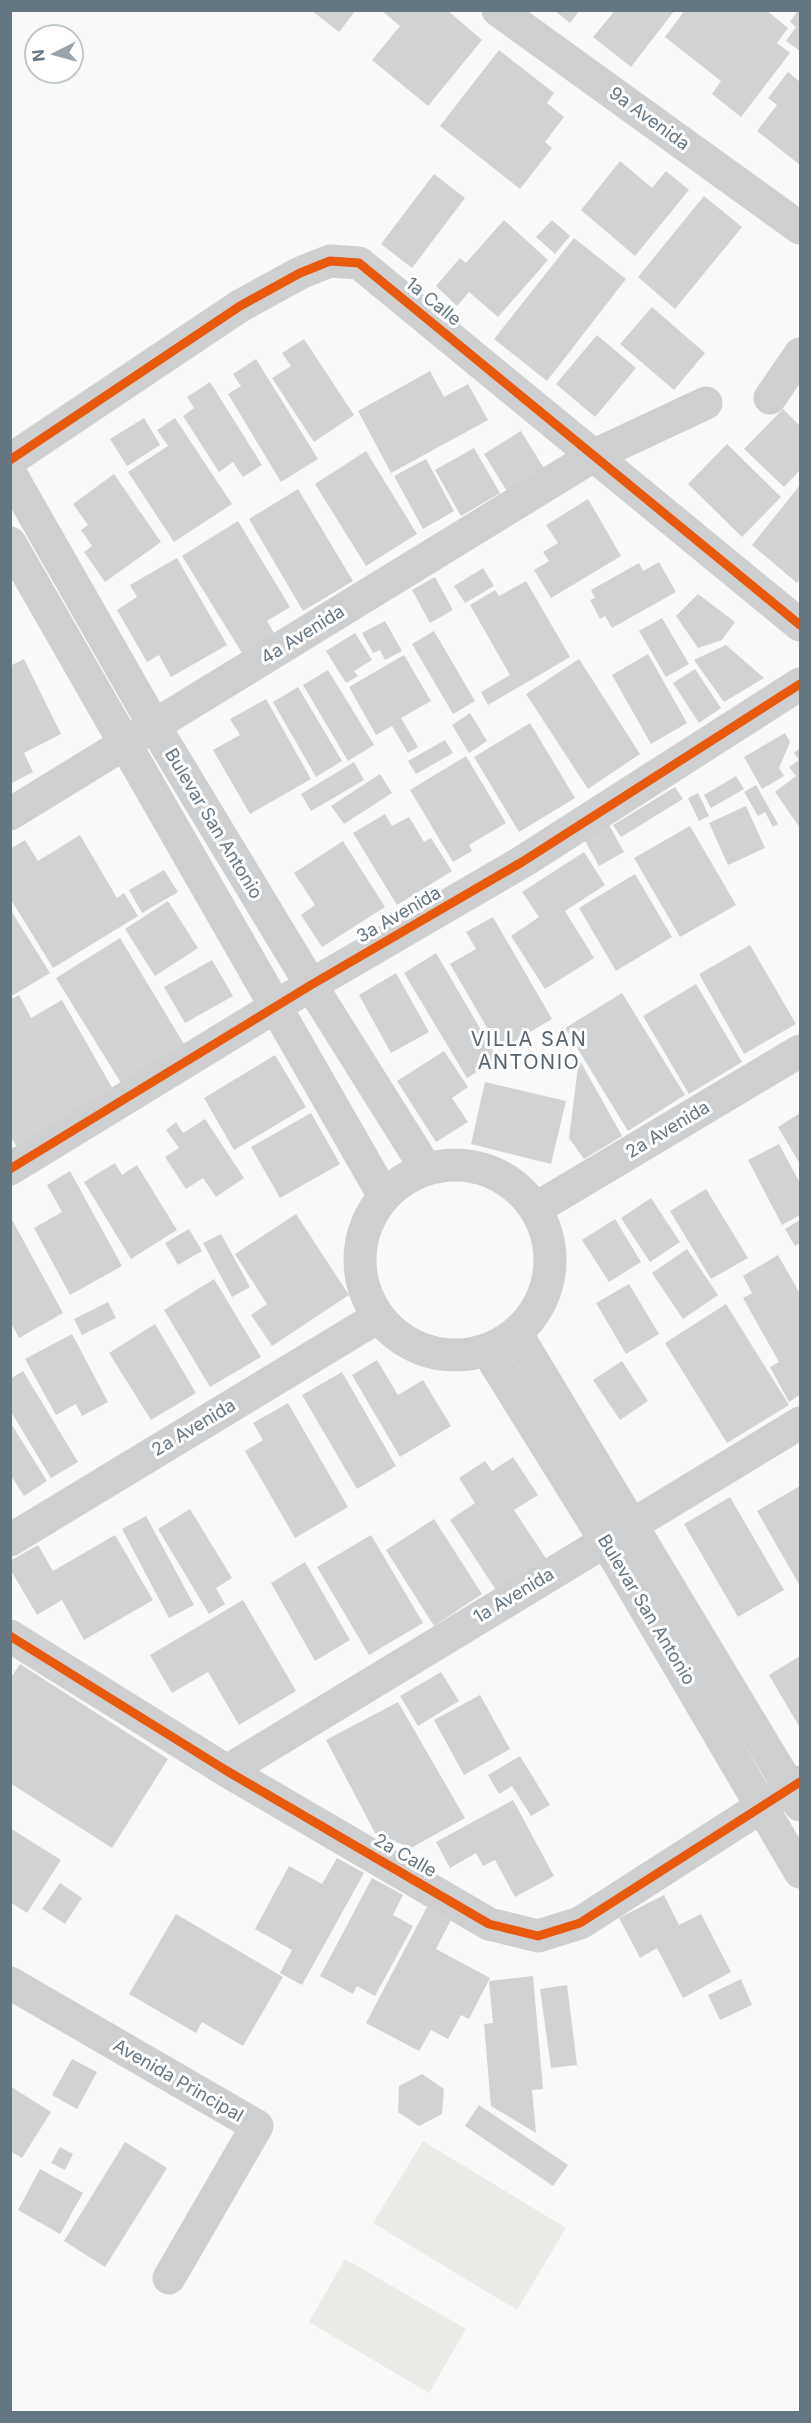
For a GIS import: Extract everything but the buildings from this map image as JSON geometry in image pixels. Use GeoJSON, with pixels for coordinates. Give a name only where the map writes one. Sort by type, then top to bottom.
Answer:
{"type":"FeatureCollection","features":[{"type":"Feature","properties":{"kind":"street","name":"9a Avenida"},"geometry":{"type":"LineString","coordinates":[[498,10],[801,228]]}},
{"type":"Feature","properties":{"kind":"street","name":"1a Calle"},"geometry":{"type":"LineString","coordinates":[[10,460],[240,306],[300,273],[330,261],[359,262],[801,625]]}},
{"type":"Feature","properties":{"kind":"street"},"geometry":{"type":"LineString","coordinates":[[770,398],[801,354]]}},
{"type":"Feature","properties":{"kind":"street","name":"4a Avenida"},"geometry":{"type":"LineString","coordinates":[[10,814],[126,745],[595,455],[706,403]]}},
{"type":"Feature","properties":{"kind":"street","name":"Bulevar San Antonio"},"geometry":{"type":"LineString","coordinates":[[10,473],[155,727],[311,985],[420,1159],[423,1170]]}},
{"type":"Feature","properties":{"kind":"street","name":"Bulevar San Antonio"},"geometry":{"type":"LineString","coordinates":[[10,543],[384,1196]]}},
{"type":"Feature","properties":{"kind":"street","name":"3a Avenida"},"geometry":{"type":"LineString","coordinates":[[10,1169],[311,985],[522,862],[801,684]]}},
{"type":"Feature","properties":{"kind":"street","name":"2a Avenida"},"geometry":{"type":"LineString","coordinates":[[535,1209],[801,1051]]}},
{"type":"Feature","properties":{"kind":"street"},"geometry":{"type":"LineString","coordinates":[[454,1164],[485,1170],[513,1185],[535,1209],[546,1233],[549,1260],[545,1287],[535,1312],[516,1333],[487,1350],[457,1356],[427,1352],[400,1338],[378,1317],[365,1291],[359,1263],[363,1234],[384,1196],[396,1184],[423,1170],[454,1164]]}},
{"type":"Feature","properties":{"kind":"street","name":"2a Avenida"},"geometry":{"type":"LineString","coordinates":[[10,1540],[378,1317]]}},
{"type":"Feature","properties":{"kind":"street","name":"Bulevar San Antonio"},"geometry":{"type":"LineString","coordinates":[[516,1333],[762,1806],[801,1872]]}},
{"type":"Feature","properties":{"kind":"street","name":"Bulevar San Antonio"},"geometry":{"type":"LineString","coordinates":[[487,1350],[619,1534],[797,1792]]}},
{"type":"Feature","properties":{"kind":"street","name":"1a Avenida"},"geometry":{"type":"LineString","coordinates":[[227,1771],[801,1423]]}},
{"type":"Feature","properties":{"kind":"street","name":"2a Calle"},"geometry":{"type":"LineString","coordinates":[[10,1636],[227,1771],[489,1924],[538,1936],[580,1923],[762,1806],[797,1792]]}},
{"type":"Feature","properties":{"kind":"street","name":"Avenida Principal"},"geometry":{"type":"LineString","coordinates":[[10,1983],[257,2126],[169,2278]]}},
{"type":"Feature","properties":{"kind":"shaded area"},"geometry":{"type":"Polygon","coordinates":[[[423,2141],[566,2228],[517,2310],[373,2223],[423,2141]]]}},
{"type":"Feature","properties":{"kind":"shaded area"},"geometry":{"type":"Polygon","coordinates":[[[345,2259],[466,2329],[429,2393],[309,2322],[345,2259]]]}},
{"type":"Feature","properties":{"kind":"cycle path"},"geometry":{"type":"LineString","coordinates":[[10,460],[240,306],[300,273],[330,261],[359,263],[800,625]]}},
{"type":"Feature","properties":{"kind":"cycle path"},"geometry":{"type":"LineString","coordinates":[[10,1169],[311,985],[522,862],[800,684]]}},
{"type":"Feature","properties":{"kind":"cycle path"},"geometry":{"type":"LineString","coordinates":[[10,1636],[227,1771],[489,1924],[538,1936],[580,1923],[800,1782]]}},
{"type":"Feature","properties":{"kind":"district","name":"VILLA SAN ANTONIO"},"geometry":{"type":"Point","coordinates":[529,1052]}}]}
